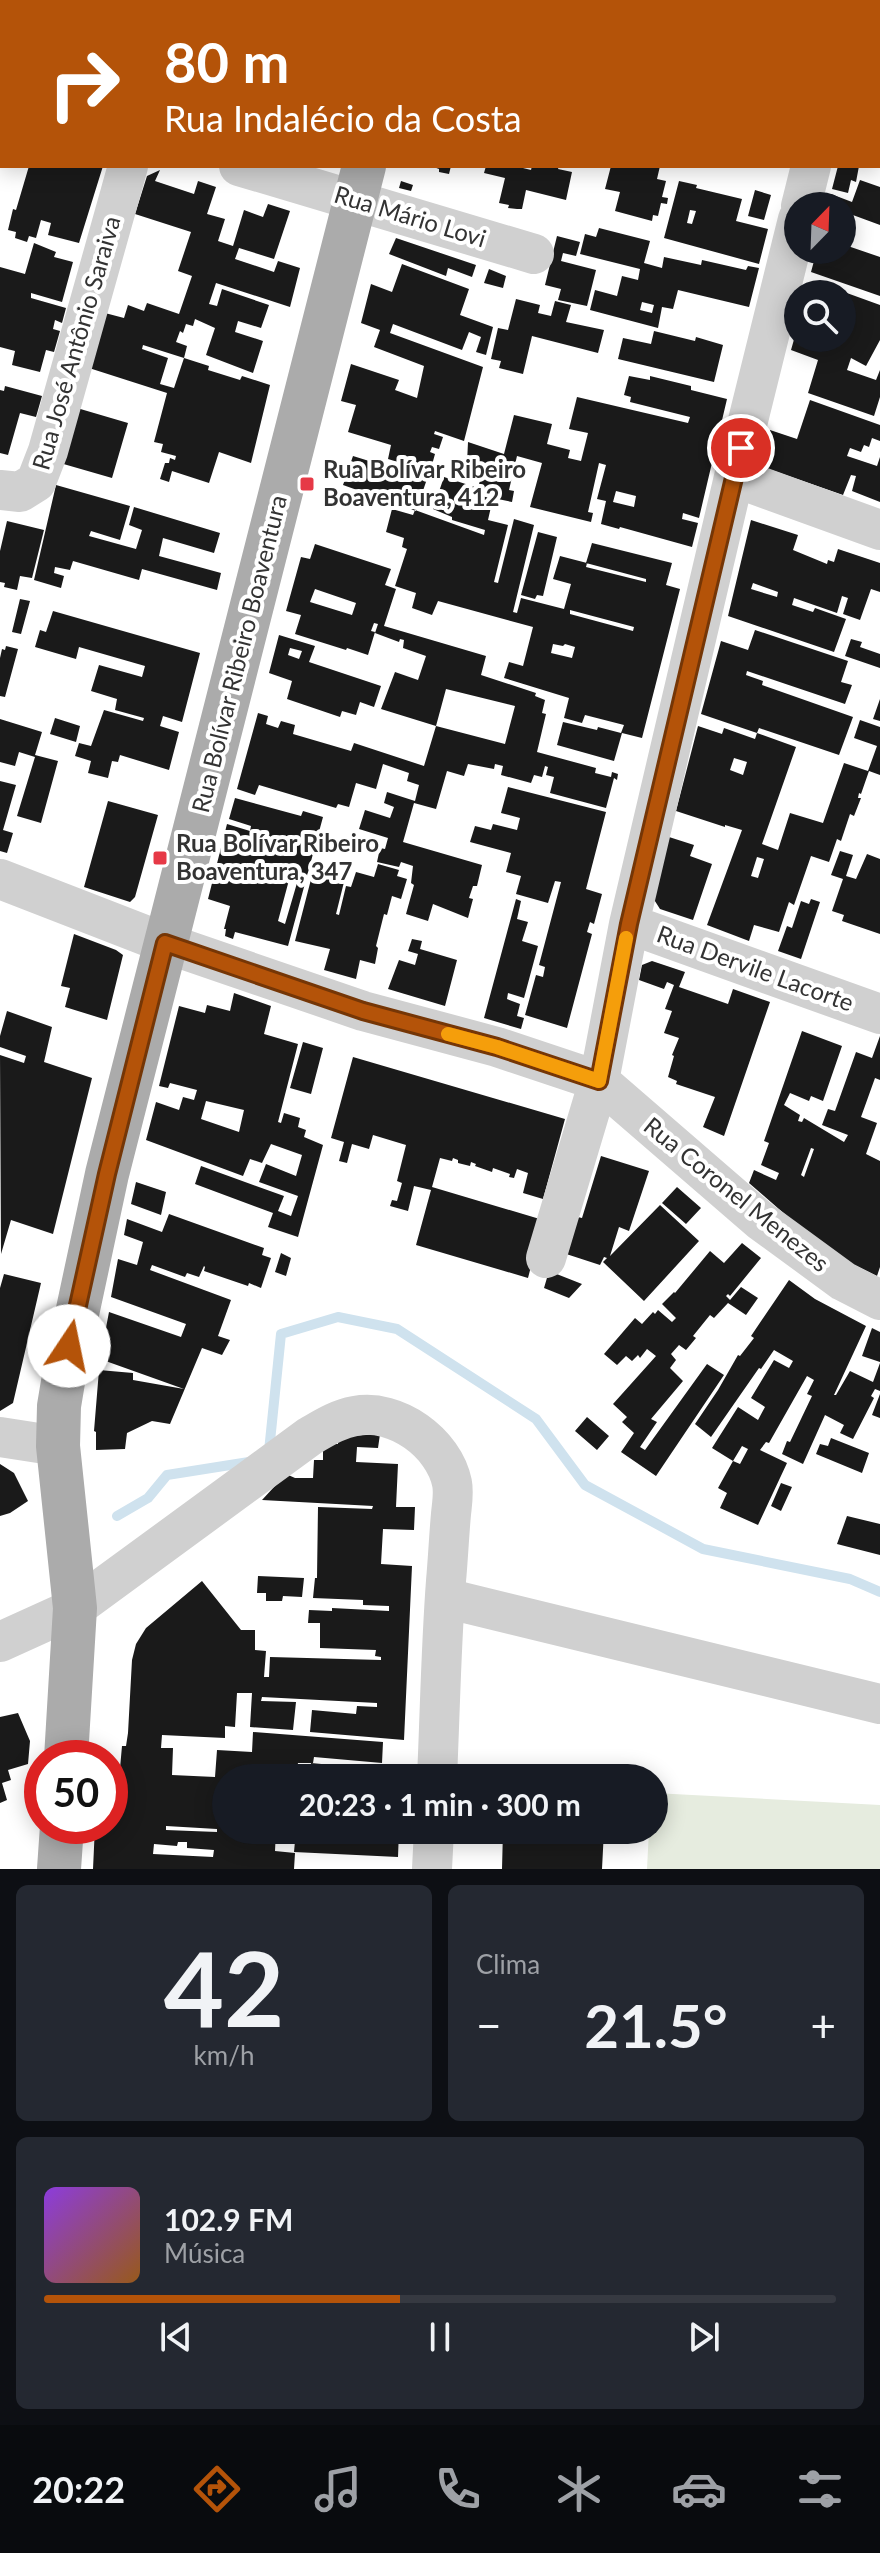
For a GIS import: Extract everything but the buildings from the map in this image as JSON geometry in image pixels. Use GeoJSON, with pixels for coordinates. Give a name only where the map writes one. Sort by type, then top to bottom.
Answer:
{"type":"FeatureCollection","features":[{"type":"Feature","properties":{"kind":"main road","name":"Rua Bolívar Ribeiro Boaventura"},"geometry":{"type":"LineString","coordinates":[[67,1740],[75,1608],[58,1446],[59,1406],[79,1298],[165,943],[360,183]]}},
{"type":"Feature","properties":{"kind":"main road"},"geometry":{"type":"LineString","coordinates":[[59,1869],[61,1844]]}},
{"type":"Feature","properties":{"kind":"street","name":"Rua José Antônio Saraiva"},"geometry":{"type":"LineString","coordinates":[[0,490],[20,492],[36,482],[48,451],[127,168]]}},
{"type":"Feature","properties":{"kind":"street","name":"Rua Mário Lovi"},"geometry":{"type":"LineString","coordinates":[[253,168],[360,183],[534,254]]}},
{"type":"Feature","properties":{"kind":"street"},"geometry":{"type":"LineString","coordinates":[[804,192],[810,168]]}},
{"type":"Feature","properties":{"kind":"street"},"geometry":{"type":"LineString","coordinates":[[546,1258],[599,1081],[629,924],[787,264]]}},
{"type":"Feature","properties":{"kind":"street"},"geometry":{"type":"LineString","coordinates":[[734,477],[880,530]]}},
{"type":"Feature","properties":{"kind":"street"},"geometry":{"type":"LineString","coordinates":[[0,879],[165,943],[363,1011],[497,1047],[599,1081]]}},
{"type":"Feature","properties":{"kind":"street","name":"Rua Dervile Lacorte"},"geometry":{"type":"LineString","coordinates":[[629,924],[880,1014]]}},
{"type":"Feature","properties":{"kind":"street","name":"Rua Coronel Menezes"},"geometry":{"type":"LineString","coordinates":[[599,1081],[761,1221],[843,1281],[880,1300]]}},
{"type":"Feature","properties":{"kind":"street"},"geometry":{"type":"LineString","coordinates":[[0,1642],[75,1608],[310,1436],[330,1425],[369,1415],[403,1424],[418,1432],[434,1447],[446,1464],[453,1486],[438,1764]]}},
{"type":"Feature","properties":{"kind":"street"},"geometry":{"type":"LineString","coordinates":[[0,1437],[58,1446]]}},
{"type":"Feature","properties":{"kind":"street"},"geometry":{"type":"LineString","coordinates":[[445,1598],[880,1704]]}},
{"type":"Feature","properties":{"kind":"street"},"geometry":{"type":"LineString","coordinates":[[432,1869],[433,1844]]}},
{"type":"Feature","properties":{"kind":"shaded area"},"geometry":{"type":"Polygon","coordinates":[[[668,1794],[880,1805],[880,1869],[647,1869],[648,1844],[668,1844],[668,1794]]]}},
{"type":"Feature","properties":{"kind":"waterway"},"geometry":{"type":"LineString","coordinates":[[269,1451],[281,1334],[338,1317],[397,1329],[536,1419],[585,1485],[703,1549],[850,1579],[880,1592]]}},
{"type":"Feature","properties":{"kind":"waterway"},"geometry":{"type":"LineString","coordinates":[[117,1516],[148,1498],[167,1475],[249,1462]]}},
{"type":"Feature","properties":{"kind":"slow traffic"},"geometry":{"type":"LineString","coordinates":[[448,1034],[599,1081],[626,938]]}},
{"type":"Feature","properties":{"kind":"place","name":"Rua Bolívar Ribeiro Boaventura, 412"},"geometry":{"type":"Point","coordinates":[307,484]}},
{"type":"Feature","properties":{"kind":"place","name":"Rua Bolívar Ribeiro Boaventura, 347"},"geometry":{"type":"Point","coordinates":[160,858]}},
{"type":"Feature","properties":{"kind":"route"},"geometry":{"type":"LineString","coordinates":[[69,1346],[107,1174],[165,943],[363,1011],[497,1047],[599,1081],[629,924],[741,448]]}}]}
